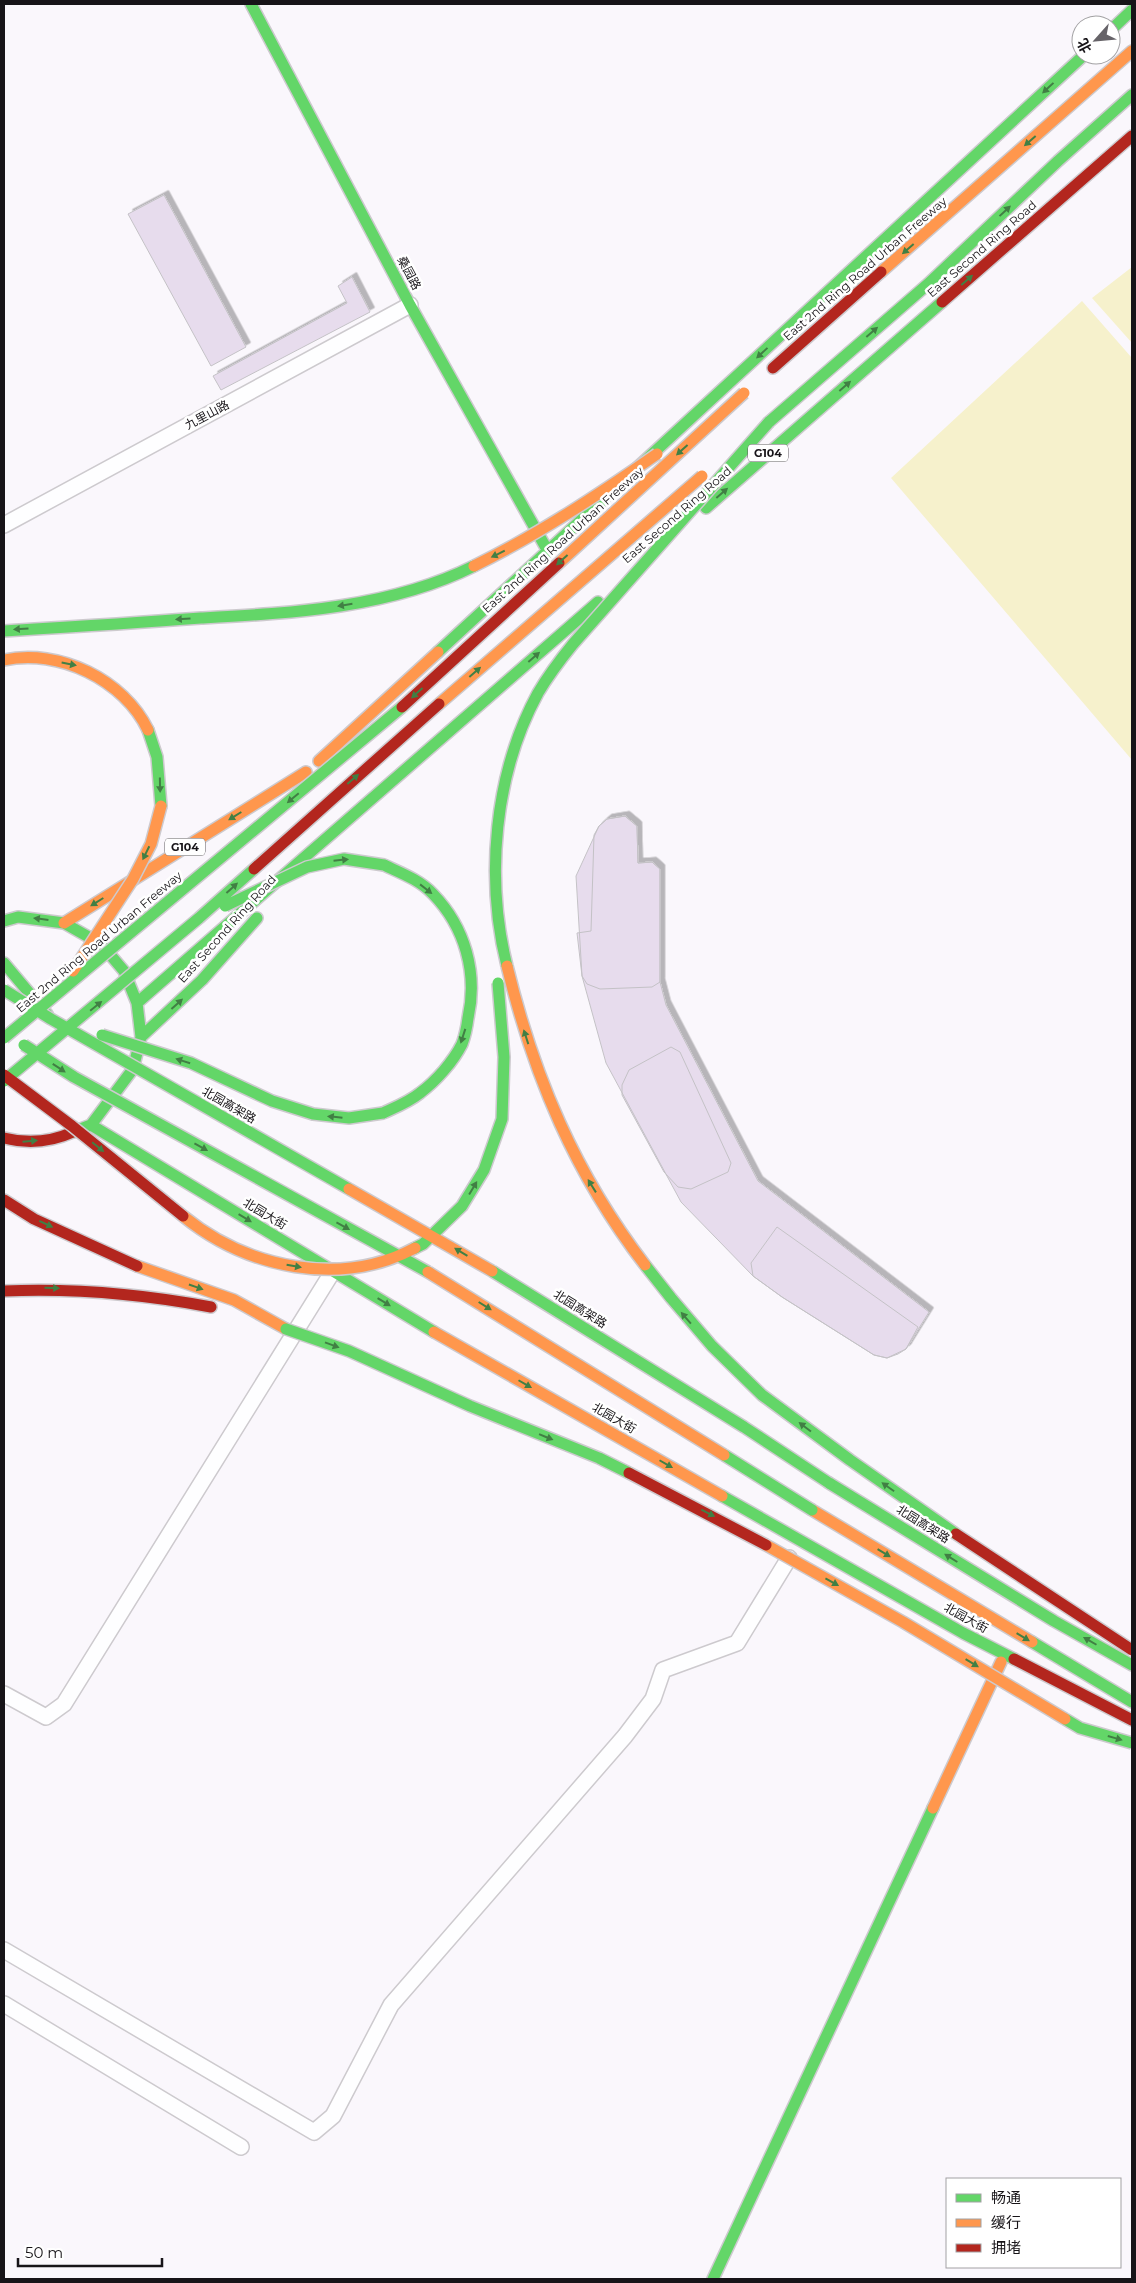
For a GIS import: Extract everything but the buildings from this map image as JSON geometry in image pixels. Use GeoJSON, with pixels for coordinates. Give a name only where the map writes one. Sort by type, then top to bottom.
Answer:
{"type":"FeatureCollection","features":[{"type":"Feature","properties":{"kind":"main road","name":"桑园路"},"geometry":{"type":"LineString","coordinates":[[251,4],[410,305],[548,551]]}},
{"type":"Feature","properties":{"kind":"main road"},"geometry":{"type":"LineString","coordinates":[[1121,20],[1132,10]]}},
{"type":"Feature","properties":{"kind":"main road","name":"East 2nd Ring Road Urban Freeway"},"geometry":{"type":"LineString","coordinates":[[766,374],[1132,51]]}},
{"type":"Feature","properties":{"kind":"main road","name":"G104"},"geometry":{"type":"LineString","coordinates":[[101,944],[186,876],[306,772],[1073,65]]}},
{"type":"Feature","properties":{"kind":"main road"},"geometry":{"type":"LineString","coordinates":[[4,1081],[199,918],[340,790],[720,461],[769,422],[928,284],[1058,161],[1132,95]]}},
{"type":"Feature","properties":{"kind":"main road","name":"East Second Ring Road"},"geometry":{"type":"LineString","coordinates":[[137,1003],[1132,136]]}},
{"type":"Feature","properties":{"kind":"main road","name":"East 2nd Ring Road Urban Freeway"},"geometry":{"type":"LineString","coordinates":[[4,631],[302,612],[352,604],[400,593],[454,576],[511,548],[588,502],[748,390],[391,717],[4,1038]]}},
{"type":"Feature","properties":{"kind":"main road"},"geometry":{"type":"LineString","coordinates":[[4,1075],[72,1126],[193,1224],[234,1249],[266,1261],[315,1269],[357,1269],[392,1260],[423,1244],[462,1206],[484,1170],[502,1119],[504,1057],[498,990],[494,881],[497,832],[508,776],[530,710],[558,663],[769,422]]}},
{"type":"Feature","properties":{"kind":"main road"},"geometry":{"type":"LineString","coordinates":[[4,660],[13,658],[44,660],[77,665],[112,685],[136,710],[154,742],[160,775],[161,806],[151,844],[133,879],[56,996]]}},
{"type":"Feature","properties":{"kind":"main road","name":"G104"},"geometry":{"type":"LineString","coordinates":[[64,923],[306,772]]}},
{"type":"Feature","properties":{"kind":"main road","name":"East Second Ring Road"},"geometry":{"type":"LineString","coordinates":[[141,1036],[202,980],[330,836]]}},
{"type":"Feature","properties":{"kind":"main road"},"geometry":{"type":"LineString","coordinates":[[4,962],[51,1019],[191,1063],[272,1101],[313,1114],[349,1118],[383,1113],[414,1097],[443,1070],[462,1042],[471,1011],[473,984],[468,954],[455,924],[432,894],[410,876],[384,865],[344,859],[307,867],[199,918]]}},
{"type":"Feature","properties":{"kind":"main road"},"geometry":{"type":"LineString","coordinates":[[494,881],[501,933],[513,996],[551,1107],[578,1163],[604,1205],[672,1301],[708,1342],[760,1394],[872,1476],[1007,1569],[1132,1650]]}},
{"type":"Feature","properties":{"kind":"main road"},"geometry":{"type":"LineString","coordinates":[[4,914],[64,923],[101,944],[124,971],[137,1003],[141,1036],[133,1069],[90,1125],[57,1139],[21,1142],[4,1138]]}},
{"type":"Feature","properties":{"kind":"main road"},"geometry":{"type":"LineString","coordinates":[[4,921],[18,917]]}},
{"type":"Feature","properties":{"kind":"main road","name":"北园高架路"},"geometry":{"type":"LineString","coordinates":[[4,990],[51,1019],[461,1252],[744,1427],[845,1493],[1054,1621],[1132,1665]]}},
{"type":"Feature","properties":{"kind":"main road"},"geometry":{"type":"LineString","coordinates":[[4,1032],[74,1077],[444,1281],[821,1515],[1132,1702]]}},
{"type":"Feature","properties":{"kind":"main road"},"geometry":{"type":"LineString","coordinates":[[133,1069],[688,1398],[855,1485]]}},
{"type":"Feature","properties":{"kind":"main road","name":"北园大街"},"geometry":{"type":"LineString","coordinates":[[90,1125],[422,1325],[929,1614],[1132,1720]]}},
{"type":"Feature","properties":{"kind":"main road"},"geometry":{"type":"LineString","coordinates":[[4,1200],[34,1219],[131,1264],[234,1300],[286,1329]]}},
{"type":"Feature","properties":{"kind":"main road"},"geometry":{"type":"LineString","coordinates":[[4,1291],[44,1288],[107,1290],[164,1298],[224,1310],[349,1351],[470,1406],[599,1458],[727,1523],[902,1622],[1080,1728],[1132,1743]]}},
{"type":"Feature","properties":{"kind":"main road"},"geometry":{"type":"LineString","coordinates":[[899,1508],[1047,1586],[1124,1631]]}},
{"type":"Feature","properties":{"kind":"main road"},"geometry":{"type":"LineString","coordinates":[[712,2279],[1005,1655]]}},
{"type":"Feature","properties":{"kind":"street","name":"九里山路"},"geometry":{"type":"LineString","coordinates":[[4,525],[410,305]]}},
{"type":"Feature","properties":{"kind":"street"},"geometry":{"type":"LineString","coordinates":[[4,1694],[46,1717],[64,1704],[333,1271]]}},
{"type":"Feature","properties":{"kind":"street"},"geometry":{"type":"LineString","coordinates":[[4,1950],[314,2132],[333,2116],[391,2004],[625,1736],[653,1699],[663,1670],[737,1643],[789,1558]]}},
{"type":"Feature","properties":{"kind":"street"},"geometry":{"type":"LineString","coordinates":[[4,2004],[241,2147]]}},
{"type":"Feature","properties":{"kind":"shaded area"},"geometry":{"type":"Polygon","coordinates":[[[1132,267],[1132,343],[1092,298],[1132,267]]]}},
{"type":"Feature","properties":{"kind":"shaded area"},"geometry":{"type":"Polygon","coordinates":[[[1082,301],[1132,358],[1132,760],[891,478],[1082,301]]]}},
{"type":"Feature","properties":{"kind":"traffic: fast"},"geometry":{"type":"LineString","coordinates":[[251,4],[410,305],[545,546]]}},
{"type":"Feature","properties":{"kind":"traffic: fast"},"geometry":{"type":"LineString","coordinates":[[1121,20],[1132,10]]}},
{"type":"Feature","properties":{"kind":"traffic: fast"},"geometry":{"type":"LineString","coordinates":[[637,468],[1073,65]]}},
{"type":"Feature","properties":{"kind":"traffic: fast"},"geometry":{"type":"LineString","coordinates":[[769,422],[928,284],[1058,161],[1132,95]]}},
{"type":"Feature","properties":{"kind":"traffic: fast"},"geometry":{"type":"LineString","coordinates":[[706,508],[942,302]]}},
{"type":"Feature","properties":{"kind":"traffic: fast"},"geometry":{"type":"LineString","coordinates":[[507,966],[496,898],[498,827],[503,792],[523,724],[538,693],[554,668],[573,644],[769,422]]}},
{"type":"Feature","properties":{"kind":"traffic: fast"},"geometry":{"type":"LineString","coordinates":[[438,652],[604,499]]}},
{"type":"Feature","properties":{"kind":"traffic: fast"},"geometry":{"type":"LineString","coordinates":[[4,631],[271,614],[340,606],[375,600],[409,591],[442,580],[474,566]]}},
{"type":"Feature","properties":{"kind":"traffic: fast"},"geometry":{"type":"LineString","coordinates":[[137,1003],[598,602]]}},
{"type":"Feature","properties":{"kind":"traffic: fast"},"geometry":{"type":"LineString","coordinates":[[4,1038],[402,707]]}},
{"type":"Feature","properties":{"kind":"traffic: fast"},"geometry":{"type":"LineString","coordinates":[[148,730],[157,757],[161,806]]}},
{"type":"Feature","properties":{"kind":"traffic: fast"},"geometry":{"type":"LineString","coordinates":[[225,906],[307,867],[344,859],[384,865]]}},
{"type":"Feature","properties":{"kind":"traffic: fast"},"geometry":{"type":"LineString","coordinates":[[383,1113],[407,1102],[420,1093],[438,1077],[454,1058],[465,1034],[471,1001],[470,968],[461,936],[453,921],[433,894],[422,885],[384,865]]}},
{"type":"Feature","properties":{"kind":"traffic: fast"},"geometry":{"type":"LineString","coordinates":[[4,1081],[199,918],[254,869]]}},
{"type":"Feature","properties":{"kind":"traffic: fast"},"geometry":{"type":"LineString","coordinates":[[4,921],[18,917],[64,923],[101,944],[124,971],[137,1003],[141,1037],[133,1069],[91,1125],[73,1132]]}},
{"type":"Feature","properties":{"kind":"traffic: fast"},"geometry":{"type":"LineString","coordinates":[[141,1037],[202,980],[257,918]]}},
{"type":"Feature","properties":{"kind":"traffic: fast"},"geometry":{"type":"LineString","coordinates":[[4,963],[47,1014]]}},
{"type":"Feature","properties":{"kind":"traffic: fast"},"geometry":{"type":"LineString","coordinates":[[415,1248],[423,1244],[462,1206],[484,1170],[502,1119],[504,1057],[498,983]]}},
{"type":"Feature","properties":{"kind":"traffic: fast"},"geometry":{"type":"LineString","coordinates":[[4,990],[51,1019],[349,1189]]}},
{"type":"Feature","properties":{"kind":"traffic: fast"},"geometry":{"type":"LineString","coordinates":[[102,1035],[191,1063],[272,1101],[313,1114],[349,1118],[383,1113]]}},
{"type":"Feature","properties":{"kind":"traffic: fast"},"geometry":{"type":"LineString","coordinates":[[24,1045],[74,1077],[428,1272]]}},
{"type":"Feature","properties":{"kind":"traffic: fast"},"geometry":{"type":"LineString","coordinates":[[91,1125],[434,1332]]}},
{"type":"Feature","properties":{"kind":"traffic: fast"},"geometry":{"type":"LineString","coordinates":[[645,1265],[712,1346],[762,1395],[850,1460],[956,1534]]}},
{"type":"Feature","properties":{"kind":"traffic: fast"},"geometry":{"type":"LineString","coordinates":[[492,1271],[744,1427],[829,1483]]}},
{"type":"Feature","properties":{"kind":"traffic: fast"},"geometry":{"type":"LineString","coordinates":[[286,1329],[349,1351],[470,1406],[599,1458],[629,1473]]}},
{"type":"Feature","properties":{"kind":"traffic: fast"},"geometry":{"type":"LineString","coordinates":[[724,1455],[812,1510]]}},
{"type":"Feature","properties":{"kind":"traffic: fast"},"geometry":{"type":"LineString","coordinates":[[829,1483],[1054,1621],[1132,1665]]}},
{"type":"Feature","properties":{"kind":"traffic: fast"},"geometry":{"type":"LineString","coordinates":[[722,1496],[963,1633],[1014,1659]]}},
{"type":"Feature","properties":{"kind":"traffic: fast"},"geometry":{"type":"LineString","coordinates":[[1032,1642],[1132,1702]]}},
{"type":"Feature","properties":{"kind":"traffic: fast"},"geometry":{"type":"LineString","coordinates":[[1065,1719],[1080,1728],[1132,1743]]}},
{"type":"Feature","properties":{"kind":"traffic: fast"},"geometry":{"type":"LineString","coordinates":[[713,2279],[933,1808]]}},
{"type":"Feature","properties":{"kind":"traffic: slow"},"geometry":{"type":"LineString","coordinates":[[881,272],[1132,51]]}},
{"type":"Feature","properties":{"kind":"traffic: slow"},"geometry":{"type":"LineString","coordinates":[[559,563],[744,393]]}},
{"type":"Feature","properties":{"kind":"traffic: slow"},"geometry":{"type":"LineString","coordinates":[[474,566],[522,541],[568,513],[657,454]]}},
{"type":"Feature","properties":{"kind":"traffic: slow"},"geometry":{"type":"LineString","coordinates":[[439,704],[702,476]]}},
{"type":"Feature","properties":{"kind":"traffic: slow"},"geometry":{"type":"LineString","coordinates":[[319,761],[438,652]]}},
{"type":"Feature","properties":{"kind":"traffic: slow"},"geometry":{"type":"LineString","coordinates":[[4,660],[46,659],[88,672],[123,696],[137,712],[148,730]]}},
{"type":"Feature","properties":{"kind":"traffic: slow"},"geometry":{"type":"LineString","coordinates":[[64,923],[306,772]]}},
{"type":"Feature","properties":{"kind":"traffic: slow"},"geometry":{"type":"LineString","coordinates":[[73,971],[133,879],[151,844],[161,806]]}},
{"type":"Feature","properties":{"kind":"traffic: slow"},"geometry":{"type":"LineString","coordinates":[[507,966],[530,1047],[560,1123],[598,1196],[620,1231],[645,1265]]}},
{"type":"Feature","properties":{"kind":"traffic: slow"},"geometry":{"type":"LineString","coordinates":[[349,1189],[492,1271]]}},
{"type":"Feature","properties":{"kind":"traffic: slow"},"geometry":{"type":"LineString","coordinates":[[183,1216],[208,1234],[236,1249],[265,1260],[295,1266],[326,1269],[356,1267],[386,1260],[415,1248]]}},
{"type":"Feature","properties":{"kind":"traffic: slow"},"geometry":{"type":"LineString","coordinates":[[137,1266],[234,1300],[286,1329]]}},
{"type":"Feature","properties":{"kind":"traffic: slow"},"geometry":{"type":"LineString","coordinates":[[428,1272],[724,1455]]}},
{"type":"Feature","properties":{"kind":"traffic: slow"},"geometry":{"type":"LineString","coordinates":[[434,1332],[722,1496]]}},
{"type":"Feature","properties":{"kind":"traffic: slow"},"geometry":{"type":"LineString","coordinates":[[812,1510],[1032,1642]]}},
{"type":"Feature","properties":{"kind":"traffic: slow"},"geometry":{"type":"LineString","coordinates":[[766,1545],[903,1622],[1065,1719]]}},
{"type":"Feature","properties":{"kind":"traffic: slow"},"geometry":{"type":"LineString","coordinates":[[933,1808],[1001,1662]]}},
{"type":"Feature","properties":{"kind":"traffic: jam"},"geometry":{"type":"LineString","coordinates":[[942,302],[1132,136]]}},
{"type":"Feature","properties":{"kind":"traffic: jam"},"geometry":{"type":"LineString","coordinates":[[773,368],[881,272]]}},
{"type":"Feature","properties":{"kind":"traffic: jam"},"geometry":{"type":"LineString","coordinates":[[402,707],[559,563]]}},
{"type":"Feature","properties":{"kind":"traffic: jam"},"geometry":{"type":"LineString","coordinates":[[254,869],[439,704]]}},
{"type":"Feature","properties":{"kind":"traffic: jam"},"geometry":{"type":"LineString","coordinates":[[4,1075],[72,1126],[183,1216]]}},
{"type":"Feature","properties":{"kind":"traffic: jam"},"geometry":{"type":"LineString","coordinates":[[4,1138],[39,1141],[73,1132]]}},
{"type":"Feature","properties":{"kind":"traffic: jam"},"geometry":{"type":"LineString","coordinates":[[4,1200],[34,1219],[137,1266]]}},
{"type":"Feature","properties":{"kind":"traffic: jam"},"geometry":{"type":"LineString","coordinates":[[4,1291],[56,1290],[108,1293],[211,1307]]}},
{"type":"Feature","properties":{"kind":"traffic: jam"},"geometry":{"type":"LineString","coordinates":[[629,1473],[766,1545]]}},
{"type":"Feature","properties":{"kind":"traffic: jam"},"geometry":{"type":"LineString","coordinates":[[956,1534],[1132,1650]]}},
{"type":"Feature","properties":{"kind":"traffic: jam"},"geometry":{"type":"LineString","coordinates":[[1014,1659],[1132,1720]]}}]}
